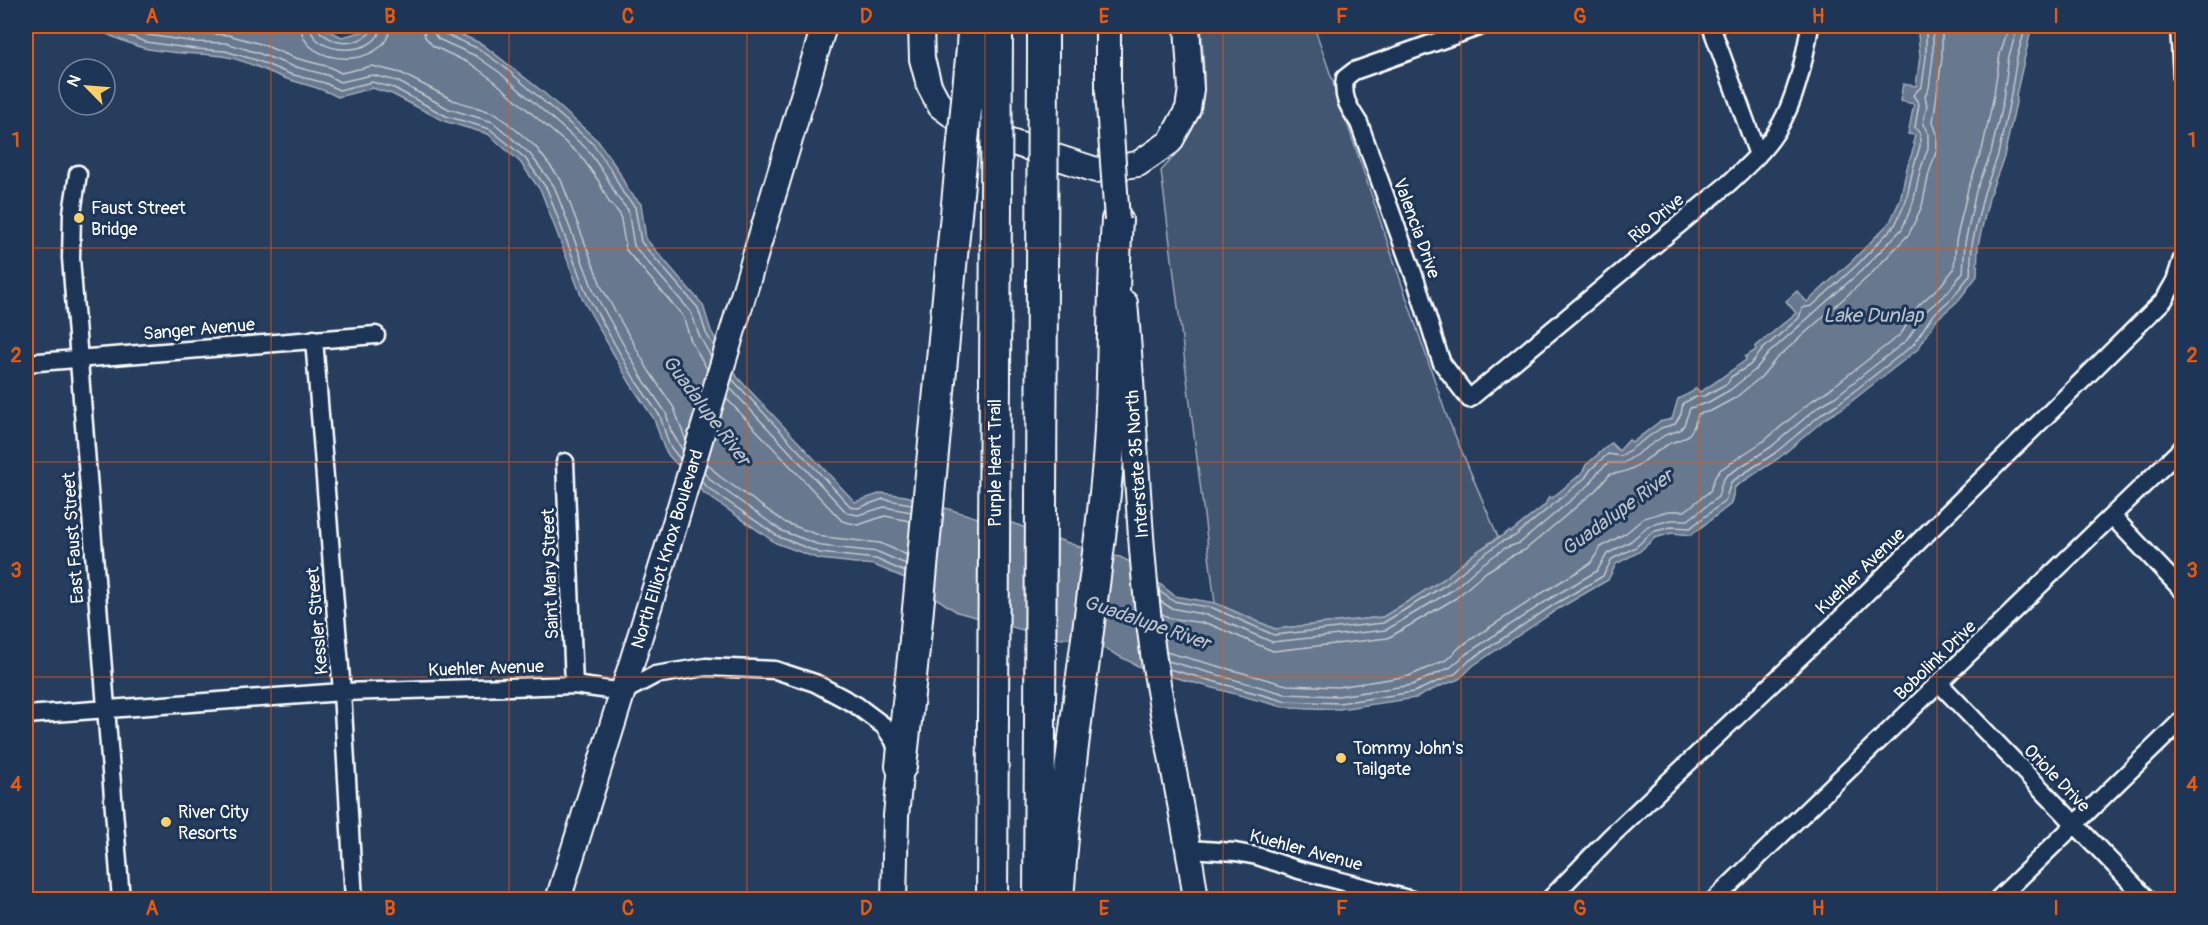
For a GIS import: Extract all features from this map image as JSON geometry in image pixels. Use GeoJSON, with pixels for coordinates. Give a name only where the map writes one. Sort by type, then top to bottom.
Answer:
{"type":"FeatureCollection","features":[{"type":"Feature","properties":{"kind":"highway"},"geometry":{"type":"LineString","coordinates":[[1039,900],[1043,26]]}},
{"type":"Feature","properties":{"kind":"highway"},"geometry":{"type":"LineString","coordinates":[[901,766],[985,34]]}},
{"type":"Feature","properties":{"kind":"highway","name":"Purple Heart Trail"},"geometry":{"type":"LineString","coordinates":[[985,34],[993,716],[992,900]]}},
{"type":"Feature","properties":{"kind":"highway"},"geometry":{"type":"LineString","coordinates":[[1055,900],[1059,887],[1074,735],[1106,491],[1117,220]]}},
{"type":"Feature","properties":{"kind":"main road","name":"North Elliot Knox Boulevard"},"geometry":{"type":"LineString","coordinates":[[558,900],[672,533],[824,26]]}},
{"type":"Feature","properties":{"kind":"main road"},"geometry":{"type":"LineString","coordinates":[[921,26],[922,59],[930,85],[940,106],[971,129],[1096,170],[1138,164],[1170,142],[1188,109],[1191,89],[1187,26]]}},
{"type":"Feature","properties":{"kind":"main road","name":"Interstate 35 North"},"geometry":{"type":"LineString","coordinates":[[1108,26],[1108,91],[1128,331],[1141,540],[1153,652],[1189,849],[1196,900]]}},
{"type":"Feature","properties":{"kind":"main road"},"geometry":{"type":"LineString","coordinates":[[894,900],[896,816],[901,766]]}},
{"type":"Feature","properties":{"kind":"main road"},"geometry":{"type":"LineString","coordinates":[[549,900],[568,868]]}},
{"type":"Feature","properties":{"kind":"street","name":"Valencia Drive"},"geometry":{"type":"LineString","coordinates":[[1469,399],[1442,363],[1417,284],[1359,123],[1349,108],[1343,92],[1346,78],[1354,71],[1481,26]]}},
{"type":"Feature","properties":{"kind":"street"},"geometry":{"type":"LineString","coordinates":[[1711,26],[1758,155]]}},
{"type":"Feature","properties":{"kind":"street","name":"Rio Drive"},"geometry":{"type":"LineString","coordinates":[[1469,399],[1729,183],[1758,155],[1778,130],[1785,114],[1800,72],[1810,26]]}},
{"type":"Feature","properties":{"kind":"street"},"geometry":{"type":"LineString","coordinates":[[2179,26],[2182,78]]}},
{"type":"Feature","properties":{"kind":"street","name":"East Faust Street"},"geometry":{"type":"LineString","coordinates":[[78,174],[72,213],[71,258],[121,900]]}},
{"type":"Feature","properties":{"kind":"street","name":"Kuehler Avenue"},"geometry":{"type":"LineString","coordinates":[[1548,900],[1610,837],[1852,607],[2164,300],[2175,281],[2182,259]]}},
{"type":"Feature","properties":{"kind":"street","name":"Sanger Avenue"},"geometry":{"type":"LineString","coordinates":[[26,363],[376,335]]}},
{"type":"Feature","properties":{"kind":"street","name":"Kessler Street"},"geometry":{"type":"LineString","coordinates":[[314,339],[342,692],[354,900]]}},
{"type":"Feature","properties":{"kind":"street","name":"Bobolink Drive"},"geometry":{"type":"LineString","coordinates":[[1714,900],[2182,448]]}},
{"type":"Feature","properties":{"kind":"street","name":"Saint Mary Street"},"geometry":{"type":"LineString","coordinates":[[565,462],[574,685]]}},
{"type":"Feature","properties":{"kind":"street"},"geometry":{"type":"LineString","coordinates":[[2112,516],[2182,590]]}},
{"type":"Feature","properties":{"kind":"street"},"geometry":{"type":"LineString","coordinates":[[623,692],[655,675],[706,667],[775,670],[815,684],[856,705],[884,726],[894,741],[901,766]]}},
{"type":"Feature","properties":{"kind":"street","name":"Oriole Drive"},"geometry":{"type":"LineString","coordinates":[[1939,683],[2148,900]]}},
{"type":"Feature","properties":{"kind":"street","name":"Kuehler Avenue"},"geometry":{"type":"LineString","coordinates":[[26,715],[342,692],[574,685],[623,692]]}},
{"type":"Feature","properties":{"kind":"street"},"geometry":{"type":"LineString","coordinates":[[1997,900],[2182,720]]}},
{"type":"Feature","properties":{"kind":"street","name":"Kuehler Avenue"},"geometry":{"type":"LineString","coordinates":[[1189,849],[1257,856],[1299,870],[1412,900]]}},
{"type":"Feature","properties":{"kind":"shaded area"},"geometry":{"type":"Polygon","coordinates":[[[1201,26],[1314,26],[1446,414],[1498,537],[1444,579],[1383,617],[1275,629],[1215,603],[1161,171],[1189,135],[1202,104],[1204,70],[1201,26]]]}},
{"type":"Feature","properties":{"kind":"water","name":"Lake Dunlap"},"geometry":{"type":"Polygon","coordinates":[[[89,26],[319,26],[342,37],[365,31],[368,26],[442,26],[482,44],[543,92],[598,141],[618,170],[628,190],[641,204],[646,239],[703,305],[711,331],[738,378],[855,502],[882,493],[906,496],[978,518],[998,518],[1091,551],[1120,557],[1136,565],[1175,596],[1215,603],[1275,629],[1383,617],[1444,579],[1472,555],[1509,531],[1511,532],[1545,505],[1549,496],[1552,498],[1582,473],[1586,465],[1611,443],[1619,451],[1629,440],[1633,442],[1659,422],[1672,419],[1678,399],[1696,388],[1700,392],[1746,360],[1745,357],[1756,350],[1755,347],[1796,313],[1786,301],[1797,291],[1807,302],[1890,222],[1900,200],[1915,144],[1913,143],[1915,135],[1908,134],[1914,104],[1900,101],[1903,84],[1916,86],[1920,56],[1918,34],[1920,26],[2032,26],[2004,157],[1990,194],[1978,245],[1977,276],[1958,301],[1936,320],[1918,349],[1843,408],[1826,418],[1779,458],[1735,487],[1731,504],[1691,535],[1672,533],[1655,538],[1639,552],[1616,564],[1608,580],[1558,609],[1474,665],[1459,679],[1416,698],[1339,709],[1283,707],[1144,669],[1082,637],[1056,639],[957,612],[907,579],[874,565],[819,559],[776,543],[704,493],[669,456],[654,419],[630,383],[582,298],[541,191],[520,162],[488,134],[444,121],[392,94],[372,88],[338,97],[238,60],[222,56],[144,48],[89,26]]]}},
{"type":"Feature","properties":{"kind":"place","name":"Faust Street Bridge"},"geometry":{"type":"Point","coordinates":[79,218]}},
{"type":"Feature","properties":{"kind":"place","name":"Tommy John's Tailgate"},"geometry":{"type":"Point","coordinates":[1341,758]}},
{"type":"Feature","properties":{"kind":"place","name":"River City Resorts"},"geometry":{"type":"Point","coordinates":[166,822]}},
{"type":"Feature","properties":{"kind":"water label","name":"Guadalupe River"},"geometry":{"type":"Point","coordinates":[707,410]}},
{"type":"Feature","properties":{"kind":"water label","name":"Guadalupe River"},"geometry":{"type":"Point","coordinates":[1617,512]}},
{"type":"Feature","properties":{"kind":"water label","name":"Guadalupe River"},"geometry":{"type":"Point","coordinates":[1147,622]}}]}
